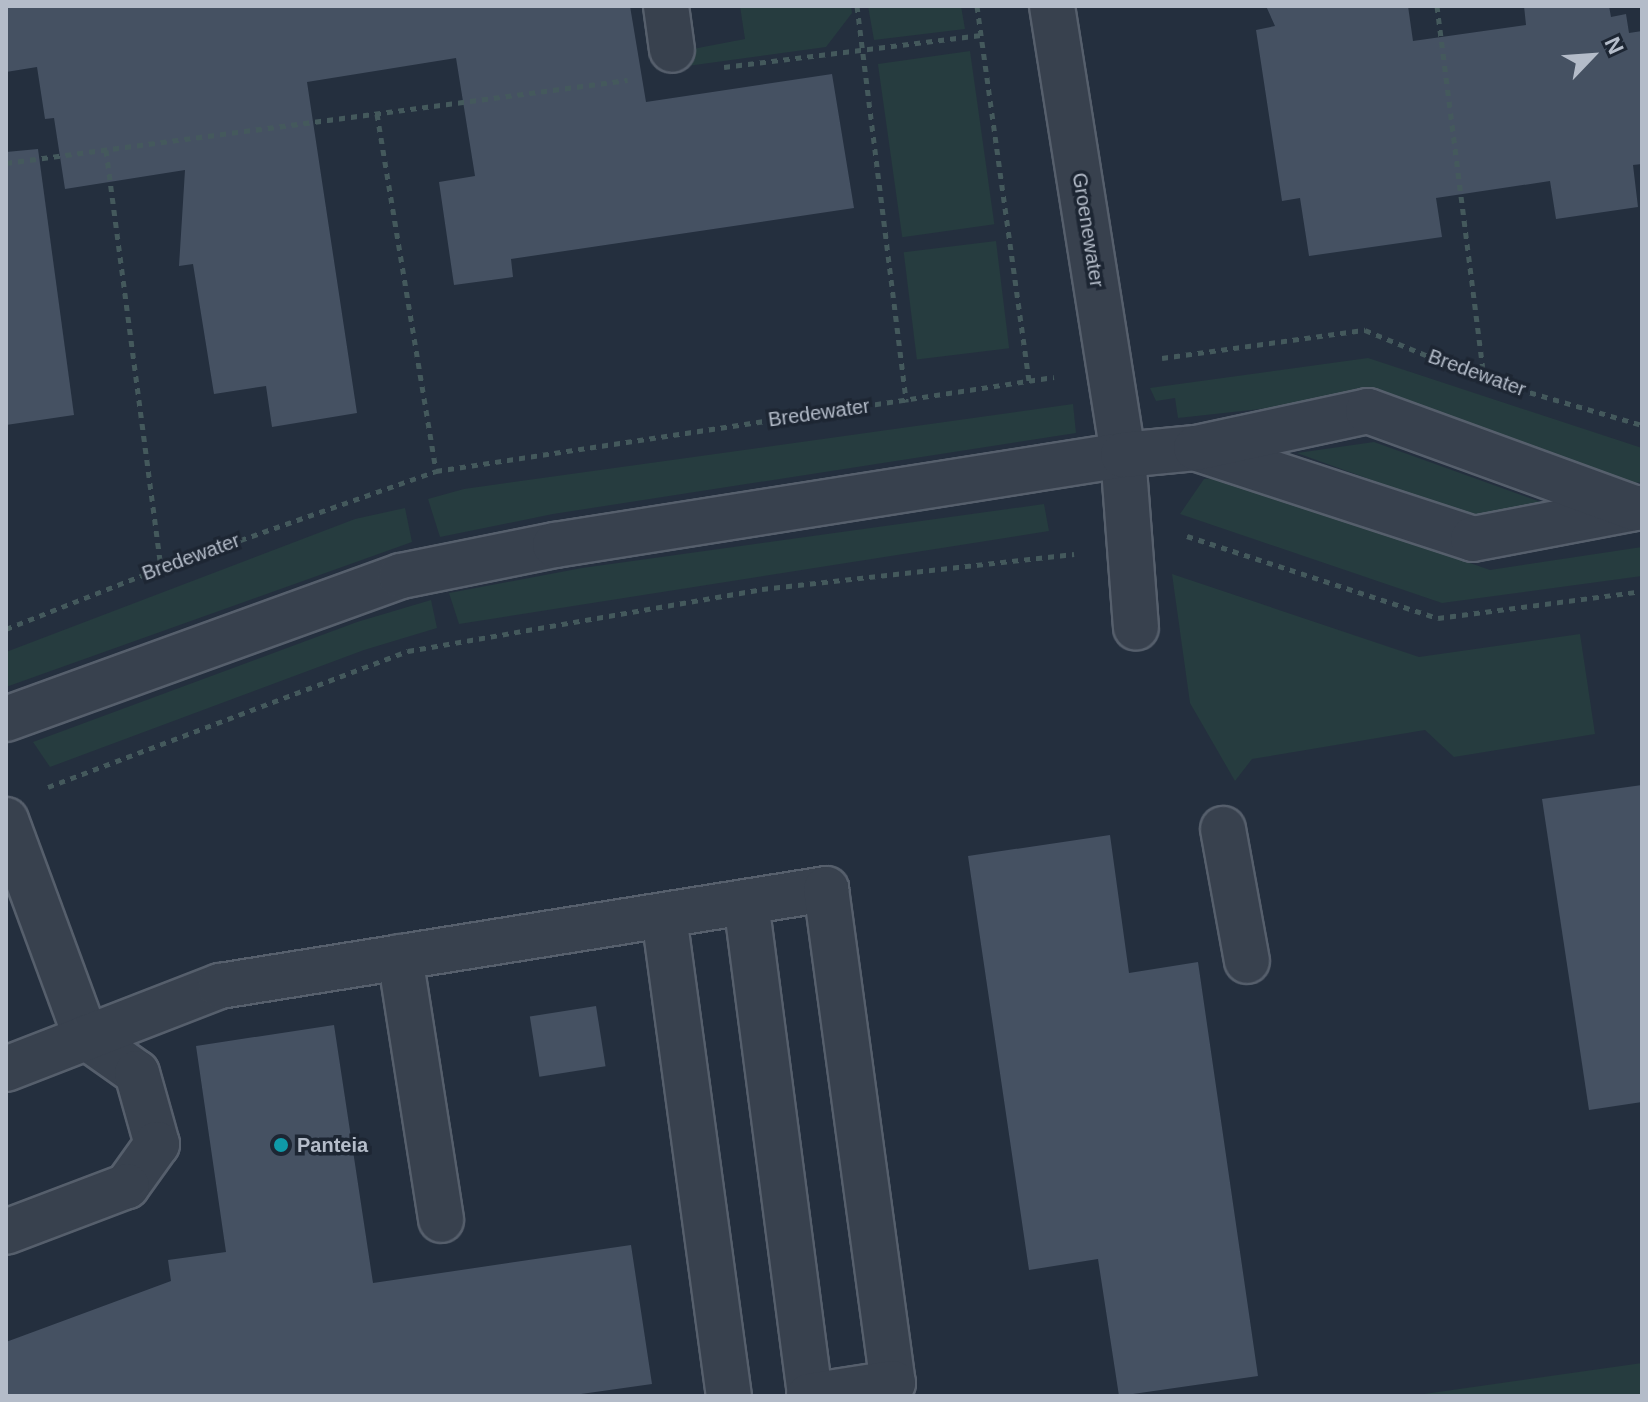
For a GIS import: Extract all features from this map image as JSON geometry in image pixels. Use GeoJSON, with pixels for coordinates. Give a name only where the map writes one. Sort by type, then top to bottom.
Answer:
{"type":"FeatureCollection","features":[{"type":"Feature","properties":{"kind":"street"},"geometry":{"type":"LineString","coordinates":[[666,6],[672,50]]}},
{"type":"Feature","properties":{"kind":"street","name":"Groenewater"},"geometry":{"type":"LineString","coordinates":[[1052,6],[1123,455],[1136,628]]}},
{"type":"Feature","properties":{"kind":"street"},"geometry":{"type":"LineString","coordinates":[[6,719],[401,576],[555,545],[1123,455],[1196,448],[1368,411],[1638,508]]}},
{"type":"Feature","properties":{"kind":"street"},"geometry":{"type":"LineString","coordinates":[[1196,448],[1473,539],[1638,508]]}},
{"type":"Feature","properties":{"kind":"street"},"geometry":{"type":"LineString","coordinates":[[6,1232],[127,1186],[157,1144],[137,1073],[86,1037],[21,806]]}},
{"type":"Feature","properties":{"kind":"street"},"geometry":{"type":"LineString","coordinates":[[1223,829],[1247,961]]}},
{"type":"Feature","properties":{"kind":"street"},"geometry":{"type":"LineString","coordinates":[[6,1069],[220,986],[826,889],[893,1383],[810,1396],[746,902]]}},
{"type":"Feature","properties":{"kind":"street"},"geometry":{"type":"LineString","coordinates":[[664,916],[729,1396]]}},
{"type":"Feature","properties":{"kind":"street"},"geometry":{"type":"LineString","coordinates":[[400,957],[441,1220]]}},
{"type":"Feature","properties":{"kind":"path"},"geometry":{"type":"LineString","coordinates":[[857,6],[906,402]]}},
{"type":"Feature","properties":{"kind":"path"},"geometry":{"type":"LineString","coordinates":[[977,6],[1029,381]]}},
{"type":"Feature","properties":{"kind":"path"},"geometry":{"type":"LineString","coordinates":[[1437,6],[1484,379]]}},
{"type":"Feature","properties":{"kind":"path"},"geometry":{"type":"LineString","coordinates":[[712,69],[981,35]]}},
{"type":"Feature","properties":{"kind":"path"},"geometry":{"type":"LineString","coordinates":[[6,163],[637,79]]}},
{"type":"Feature","properties":{"kind":"path"},"geometry":{"type":"LineString","coordinates":[[377,114],[436,471]]}},
{"type":"Feature","properties":{"kind":"path"},"geometry":{"type":"LineString","coordinates":[[106,150],[161,568]]}},
{"type":"Feature","properties":{"kind":"path","name":"Bredewater"},"geometry":{"type":"LineString","coordinates":[[6,629],[161,568],[436,471],[906,402],[1110,369],[1206,349],[1365,330],[1484,379],[1642,425]]}},
{"type":"Feature","properties":{"kind":"path"},"geometry":{"type":"LineString","coordinates":[[21,806],[408,651],[762,589],[1131,547],[1192,535],[1438,618],[1642,591]]}},
{"type":"Feature","properties":{"kind":"green space"},"geometry":{"type":"Polygon","coordinates":[[[740,6],[851,6],[852,13],[826,47],[680,67],[677,52],[745,39],[740,6]]]}},
{"type":"Feature","properties":{"kind":"green space"},"geometry":{"type":"Polygon","coordinates":[[[868,6],[961,6],[965,29],[874,40],[868,6]]]}},
{"type":"Feature","properties":{"kind":"green space"},"geometry":{"type":"Polygon","coordinates":[[[970,51],[994,224],[902,237],[878,64],[970,51]]]}},
{"type":"Feature","properties":{"kind":"green space"},"geometry":{"type":"Polygon","coordinates":[[[996,241],[1009,348],[917,360],[904,252],[996,241]]]}},
{"type":"Feature","properties":{"kind":"green space"},"geometry":{"type":"Polygon","coordinates":[[[1368,358],[1642,448],[1642,482],[1629,484],[1372,397],[1178,418],[1175,398],[1156,401],[1150,388],[1368,358]]]}},
{"type":"Feature","properties":{"kind":"green space"},"geometry":{"type":"Polygon","coordinates":[[[1073,404],[1076,433],[553,514],[440,537],[428,499],[464,489],[1073,404]]]}},
{"type":"Feature","properties":{"kind":"green space"},"geometry":{"type":"Polygon","coordinates":[[[1374,442],[1552,506],[1482,520],[1297,453],[1374,442]]]}},
{"type":"Feature","properties":{"kind":"green space"},"geometry":{"type":"Polygon","coordinates":[[[1225,477],[1490,570],[1642,547],[1642,576],[1442,603],[1180,514],[1204,479],[1225,477]]]}},
{"type":"Feature","properties":{"kind":"green space"},"geometry":{"type":"Polygon","coordinates":[[[1044,504],[1049,531],[459,624],[449,593],[582,568],[1044,504]]]}},
{"type":"Feature","properties":{"kind":"green space"},"geometry":{"type":"Polygon","coordinates":[[[405,508],[412,542],[6,687],[6,652],[355,519],[405,508]]]}},
{"type":"Feature","properties":{"kind":"green space"},"geometry":{"type":"Polygon","coordinates":[[[1172,574],[1419,657],[1580,634],[1595,734],[1454,757],[1425,730],[1252,759],[1235,781],[1190,703],[1172,574]]]}},
{"type":"Feature","properties":{"kind":"green space"},"geometry":{"type":"Polygon","coordinates":[[[431,600],[437,628],[364,650],[50,767],[33,742],[357,622],[431,600]]]}},
{"type":"Feature","properties":{"kind":"green space"},"geometry":{"type":"Polygon","coordinates":[[[1642,1363],[1642,1396],[1410,1396],[1642,1363]]]}},
{"type":"Feature","properties":{"kind":"building"},"geometry":{"type":"Polygon","coordinates":[[[6,6],[630,6],[646,102],[832,74],[854,208],[511,259],[513,277],[454,285],[439,182],[475,176],[456,58],[307,82],[357,413],[272,427],[266,386],[214,394],[193,264],[179,266],[185,170],[65,189],[54,118],[45,119],[37,67],[6,72],[6,6]]]}},
{"type":"Feature","properties":{"kind":"building"},"geometry":{"type":"Polygon","coordinates":[[[1266,6],[1408,6],[1413,41],[1526,25],[1524,6],[1609,6],[1611,17],[1626,14],[1629,33],[1642,31],[1642,164],[1633,165],[1638,207],[1556,219],[1550,181],[1436,198],[1442,237],[1309,256],[1300,198],[1282,201],[1256,30],[1275,26],[1266,6]]]}},
{"type":"Feature","properties":{"kind":"building"},"geometry":{"type":"Polygon","coordinates":[[[38,149],[74,415],[6,425],[6,152],[38,149]]]}},
{"type":"Feature","properties":{"kind":"building"},"geometry":{"type":"Polygon","coordinates":[[[1642,785],[1642,1102],[1589,1110],[1542,799],[1642,785]]]}},
{"type":"Feature","properties":{"kind":"building"},"geometry":{"type":"Polygon","coordinates":[[[1110,835],[1129,973],[1198,962],[1258,1376],[1119,1396],[1098,1259],[1029,1270],[968,856],[1110,835]]]}},
{"type":"Feature","properties":{"kind":"building"},"geometry":{"type":"Polygon","coordinates":[[[596,1006],[606,1066],[539,1077],[530,1016],[596,1006]]]}},
{"type":"Feature","properties":{"kind":"building","name":"Panteia"},"geometry":{"type":"Polygon","coordinates":[[[334,1025],[373,1283],[631,1245],[652,1384],[567,1396],[6,1396],[6,1342],[171,1281],[168,1260],[226,1252],[196,1046],[334,1025]]]}},
{"type":"Feature","properties":{"kind":"place","name":"Panteia"},"geometry":{"type":"Point","coordinates":[281,1145]}}]}
